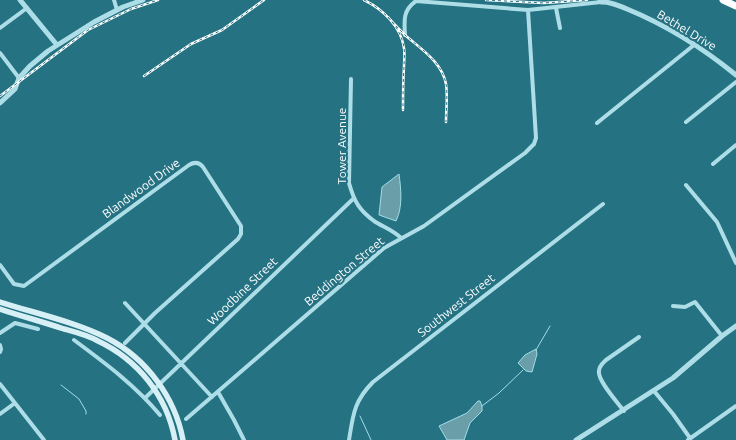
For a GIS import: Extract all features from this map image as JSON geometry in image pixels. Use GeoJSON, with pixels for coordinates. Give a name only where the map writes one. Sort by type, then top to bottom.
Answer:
{"type":"FeatureCollection","features":[{"type":"Feature","properties":{"kind":"highway"},"geometry":{"type":"LineString","coordinates":[[723,0],[736,6]]}},
{"type":"Feature","properties":{"kind":"main road"},"geometry":{"type":"LineString","coordinates":[[1,302],[91,331],[108,338],[135,357],[145,366],[160,384],[175,412],[183,440]]}},
{"type":"Feature","properties":{"kind":"main road"},"geometry":{"type":"LineString","coordinates":[[1,309],[98,340],[124,356],[141,371],[155,388],[169,416],[175,440]]}},
{"type":"Feature","properties":{"kind":"street"},"geometry":{"type":"LineString","coordinates":[[20,0],[56,46]]}},
{"type":"Feature","properties":{"kind":"street"},"geometry":{"type":"LineString","coordinates":[[114,0],[117,10]]}},
{"type":"Feature","properties":{"kind":"street"},"geometry":{"type":"LineString","coordinates":[[0,103],[15,89],[19,78],[30,66],[56,46],[94,22],[117,10],[143,0]]}},
{"type":"Feature","properties":{"kind":"street"},"geometry":{"type":"LineString","coordinates":[[405,35],[404,19],[408,6],[416,1],[528,10],[556,8],[601,1]]}},
{"type":"Feature","properties":{"kind":"street","name":"Bethel Drive"},"geometry":{"type":"LineString","coordinates":[[601,1],[610,2],[659,24],[694,45],[736,75]]}},
{"type":"Feature","properties":{"kind":"street"},"geometry":{"type":"LineString","coordinates":[[0,28],[27,8]]}},
{"type":"Feature","properties":{"kind":"street"},"geometry":{"type":"LineString","coordinates":[[556,8],[560,28]]}},
{"type":"Feature","properties":{"kind":"street","name":"Beddington Street"},"geometry":{"type":"LineString","coordinates":[[186,419],[384,248],[424,226],[525,153],[534,144],[536,138],[528,10]]}},
{"type":"Feature","properties":{"kind":"street"},"geometry":{"type":"LineString","coordinates":[[597,123],[694,45]]}},
{"type":"Feature","properties":{"kind":"street"},"geometry":{"type":"LineString","coordinates":[[0,53],[19,78]]}},
{"type":"Feature","properties":{"kind":"street","name":"Tower Avenue"},"geometry":{"type":"LineString","coordinates":[[351,79],[349,183],[353,200],[374,221],[401,238]]}},
{"type":"Feature","properties":{"kind":"street"},"geometry":{"type":"LineString","coordinates":[[686,122],[736,82]]}},
{"type":"Feature","properties":{"kind":"street"},"geometry":{"type":"LineString","coordinates":[[713,164],[736,145]]}},
{"type":"Feature","properties":{"kind":"street","name":"Blandwood Drive"},"geometry":{"type":"LineString","coordinates":[[0,264],[14,284],[24,286],[189,165],[194,163],[199,164],[203,167],[241,226],[241,234],[238,239],[125,343]]}},
{"type":"Feature","properties":{"kind":"street"},"geometry":{"type":"LineString","coordinates":[[686,185],[717,222],[736,263]]}},
{"type":"Feature","properties":{"kind":"street","name":"Woodbine Street"},"geometry":{"type":"LineString","coordinates":[[145,398],[353,200]]}},
{"type":"Feature","properties":{"kind":"street","name":"Southwest Street"},"geometry":{"type":"LineString","coordinates":[[349,440],[355,409],[362,396],[373,382],[603,204]]}},
{"type":"Feature","properties":{"kind":"street"},"geometry":{"type":"LineString","coordinates":[[673,306],[685,307],[695,302],[722,336]]}},
{"type":"Feature","properties":{"kind":"street"},"geometry":{"type":"LineString","coordinates":[[125,303],[212,397]]}},
{"type":"Feature","properties":{"kind":"street"},"geometry":{"type":"LineString","coordinates":[[0,332],[15,323],[38,329]]}},
{"type":"Feature","properties":{"kind":"street"},"geometry":{"type":"LineString","coordinates":[[576,440],[673,378],[736,326]]}},
{"type":"Feature","properties":{"kind":"street"},"geometry":{"type":"LineString","coordinates":[[624,410],[600,379],[598,372],[601,365],[606,360],[639,337]]}},
{"type":"Feature","properties":{"kind":"street"},"geometry":{"type":"LineString","coordinates":[[74,340],[105,362],[145,398],[160,415]]}},
{"type":"Feature","properties":{"kind":"street"},"geometry":{"type":"LineString","coordinates":[[0,384],[44,440]]}},
{"type":"Feature","properties":{"kind":"street"},"geometry":{"type":"LineString","coordinates":[[654,391],[673,414],[689,439],[736,406]]}},
{"type":"Feature","properties":{"kind":"street"},"geometry":{"type":"LineString","coordinates":[[218,392],[244,440]]}},
{"type":"Feature","properties":{"kind":"street"},"geometry":{"type":"LineString","coordinates":[[0,414],[15,403]]}},
{"type":"Feature","properties":{"kind":"water"},"geometry":{"type":"Polygon","coordinates":[[[399,174],[401,204],[396,221],[379,215],[382,187],[399,174]]]}},
{"type":"Feature","properties":{"kind":"water"},"geometry":{"type":"Polygon","coordinates":[[[536,349],[537,354],[532,372],[526,371],[518,363],[525,355],[536,349]]]}},
{"type":"Feature","properties":{"kind":"water"},"geometry":{"type":"Polygon","coordinates":[[[478,401],[480,401],[482,406],[482,411],[470,423],[464,440],[447,440],[439,426],[467,413],[478,401]]]}},
{"type":"Feature","properties":{"kind":"waterway"},"geometry":{"type":"LineString","coordinates":[[536,350],[550,326]]}},
{"type":"Feature","properties":{"kind":"waterway"},"geometry":{"type":"LineString","coordinates":[[482,406],[499,393],[523,370]]}},
{"type":"Feature","properties":{"kind":"waterway"},"geometry":{"type":"LineString","coordinates":[[61,385],[79,399],[86,411],[86,414]]}},
{"type":"Feature","properties":{"kind":"waterway"},"geometry":{"type":"LineString","coordinates":[[360,416],[371,440]]}},
{"type":"Feature","properties":{"kind":"railway"},"geometry":{"type":"LineString","coordinates":[[0,96],[88,30],[131,9],[158,0]]}},
{"type":"Feature","properties":{"kind":"railway"},"geometry":{"type":"LineString","coordinates":[[144,76],[191,44],[222,30],[264,0]]}},
{"type":"Feature","properties":{"kind":"railway"},"geometry":{"type":"LineString","coordinates":[[364,0],[378,8],[390,20],[395,26],[402,40],[404,48],[403,110]]}},
{"type":"Feature","properties":{"kind":"railway"},"geometry":{"type":"LineString","coordinates":[[486,0],[544,3],[587,0]]}},
{"type":"Feature","properties":{"kind":"railway"},"geometry":{"type":"LineString","coordinates":[[388,17],[405,35],[430,56],[444,76],[447,89],[446,122]]}}]}
